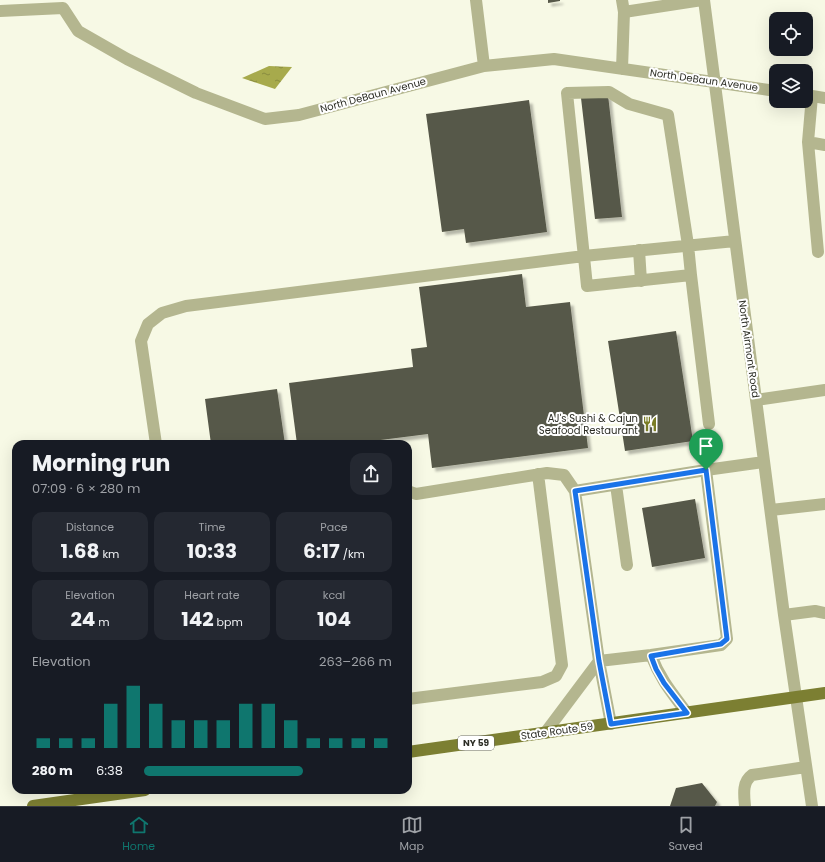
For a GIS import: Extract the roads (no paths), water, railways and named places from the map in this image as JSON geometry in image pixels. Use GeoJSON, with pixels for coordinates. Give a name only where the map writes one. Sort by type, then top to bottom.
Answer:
{"type":"FeatureCollection","features":[{"type":"Feature","properties":{"kind":"main road","name":"State Route 59"},"geometry":{"type":"LineString","coordinates":[[412,751],[825,693]]}},
{"type":"Feature","properties":{"kind":"main road"},"geometry":{"type":"LineString","coordinates":[[33,806],[117,794]]}},
{"type":"Feature","properties":{"kind":"street"},"geometry":{"type":"LineString","coordinates":[[476,0],[484,66]]}},
{"type":"Feature","properties":{"kind":"street"},"geometry":{"type":"LineString","coordinates":[[622,0],[624,12],[622,69]]}},
{"type":"Feature","properties":{"kind":"street"},"geometry":{"type":"LineString","coordinates":[[624,12],[703,0]]}},
{"type":"Feature","properties":{"kind":"street","name":"North Airmont Road"},"geometry":{"type":"LineString","coordinates":[[703,0],[784,615],[812,806]]}},
{"type":"Feature","properties":{"kind":"street","name":"North DeBaun Avenue"},"geometry":{"type":"LineString","coordinates":[[0,11],[63,8],[78,31],[127,59],[196,93],[265,119],[299,115],[484,66],[554,59],[769,90]]}},
{"type":"Feature","properties":{"kind":"street"},"geometry":{"type":"LineString","coordinates":[[691,275],[587,286],[567,93],[609,92],[629,104],[668,115],[688,246],[709,424]]}},
{"type":"Feature","properties":{"kind":"street"},"geometry":{"type":"LineString","coordinates":[[813,96],[825,98]]}},
{"type":"Feature","properties":{"kind":"street"},"geometry":{"type":"LineString","coordinates":[[809,108],[808,142],[818,252]]}},
{"type":"Feature","properties":{"kind":"street"},"geometry":{"type":"LineString","coordinates":[[808,142],[825,145]]}},
{"type":"Feature","properties":{"kind":"street"},"geometry":{"type":"LineString","coordinates":[[155,440],[141,341],[148,324],[162,313],[186,306],[584,256],[735,241]]}},
{"type":"Feature","properties":{"kind":"street"},"geometry":{"type":"LineString","coordinates":[[639,250],[641,281]]}},
{"type":"Feature","properties":{"kind":"street"},"geometry":{"type":"LineString","coordinates":[[756,400],[825,390]]}},
{"type":"Feature","properties":{"kind":"street"},"geometry":{"type":"LineString","coordinates":[[575,491],[764,462]]}},
{"type":"Feature","properties":{"kind":"street"},"geometry":{"type":"LineString","coordinates":[[545,733],[599,661],[651,656],[721,644],[727,639],[706,470]]}},
{"type":"Feature","properties":{"kind":"street"},"geometry":{"type":"LineString","coordinates":[[412,492],[416,494],[538,474],[547,473],[564,475],[575,491],[599,661],[611,724]]}},
{"type":"Feature","properties":{"kind":"street"},"geometry":{"type":"LineString","coordinates":[[412,698],[542,682],[556,676],[562,665],[538,474]]}},
{"type":"Feature","properties":{"kind":"street"},"geometry":{"type":"LineString","coordinates":[[616,485],[627,565]]}},
{"type":"Feature","properties":{"kind":"street"},"geometry":{"type":"LineString","coordinates":[[771,510],[825,504]]}},
{"type":"Feature","properties":{"kind":"street"},"geometry":{"type":"LineString","coordinates":[[784,615],[815,611],[825,613]]}},
{"type":"Feature","properties":{"kind":"street"},"geometry":{"type":"LineString","coordinates":[[651,656],[664,683],[687,713]]}},
{"type":"Feature","properties":{"kind":"street"},"geometry":{"type":"LineString","coordinates":[[745,806],[744,784],[752,775],[806,767]]}},
{"type":"Feature","properties":{"kind":"water"},"geometry":{"type":"Polygon","coordinates":[[[269,66],[292,67],[275,89],[242,78],[269,66]]]}},
{"type":"Feature","properties":{"kind":"place","name":"AJ's Sushi & Cajun Seafood Restaurant"},"geometry":{"type":"Point","coordinates":[650,424]}}]}
